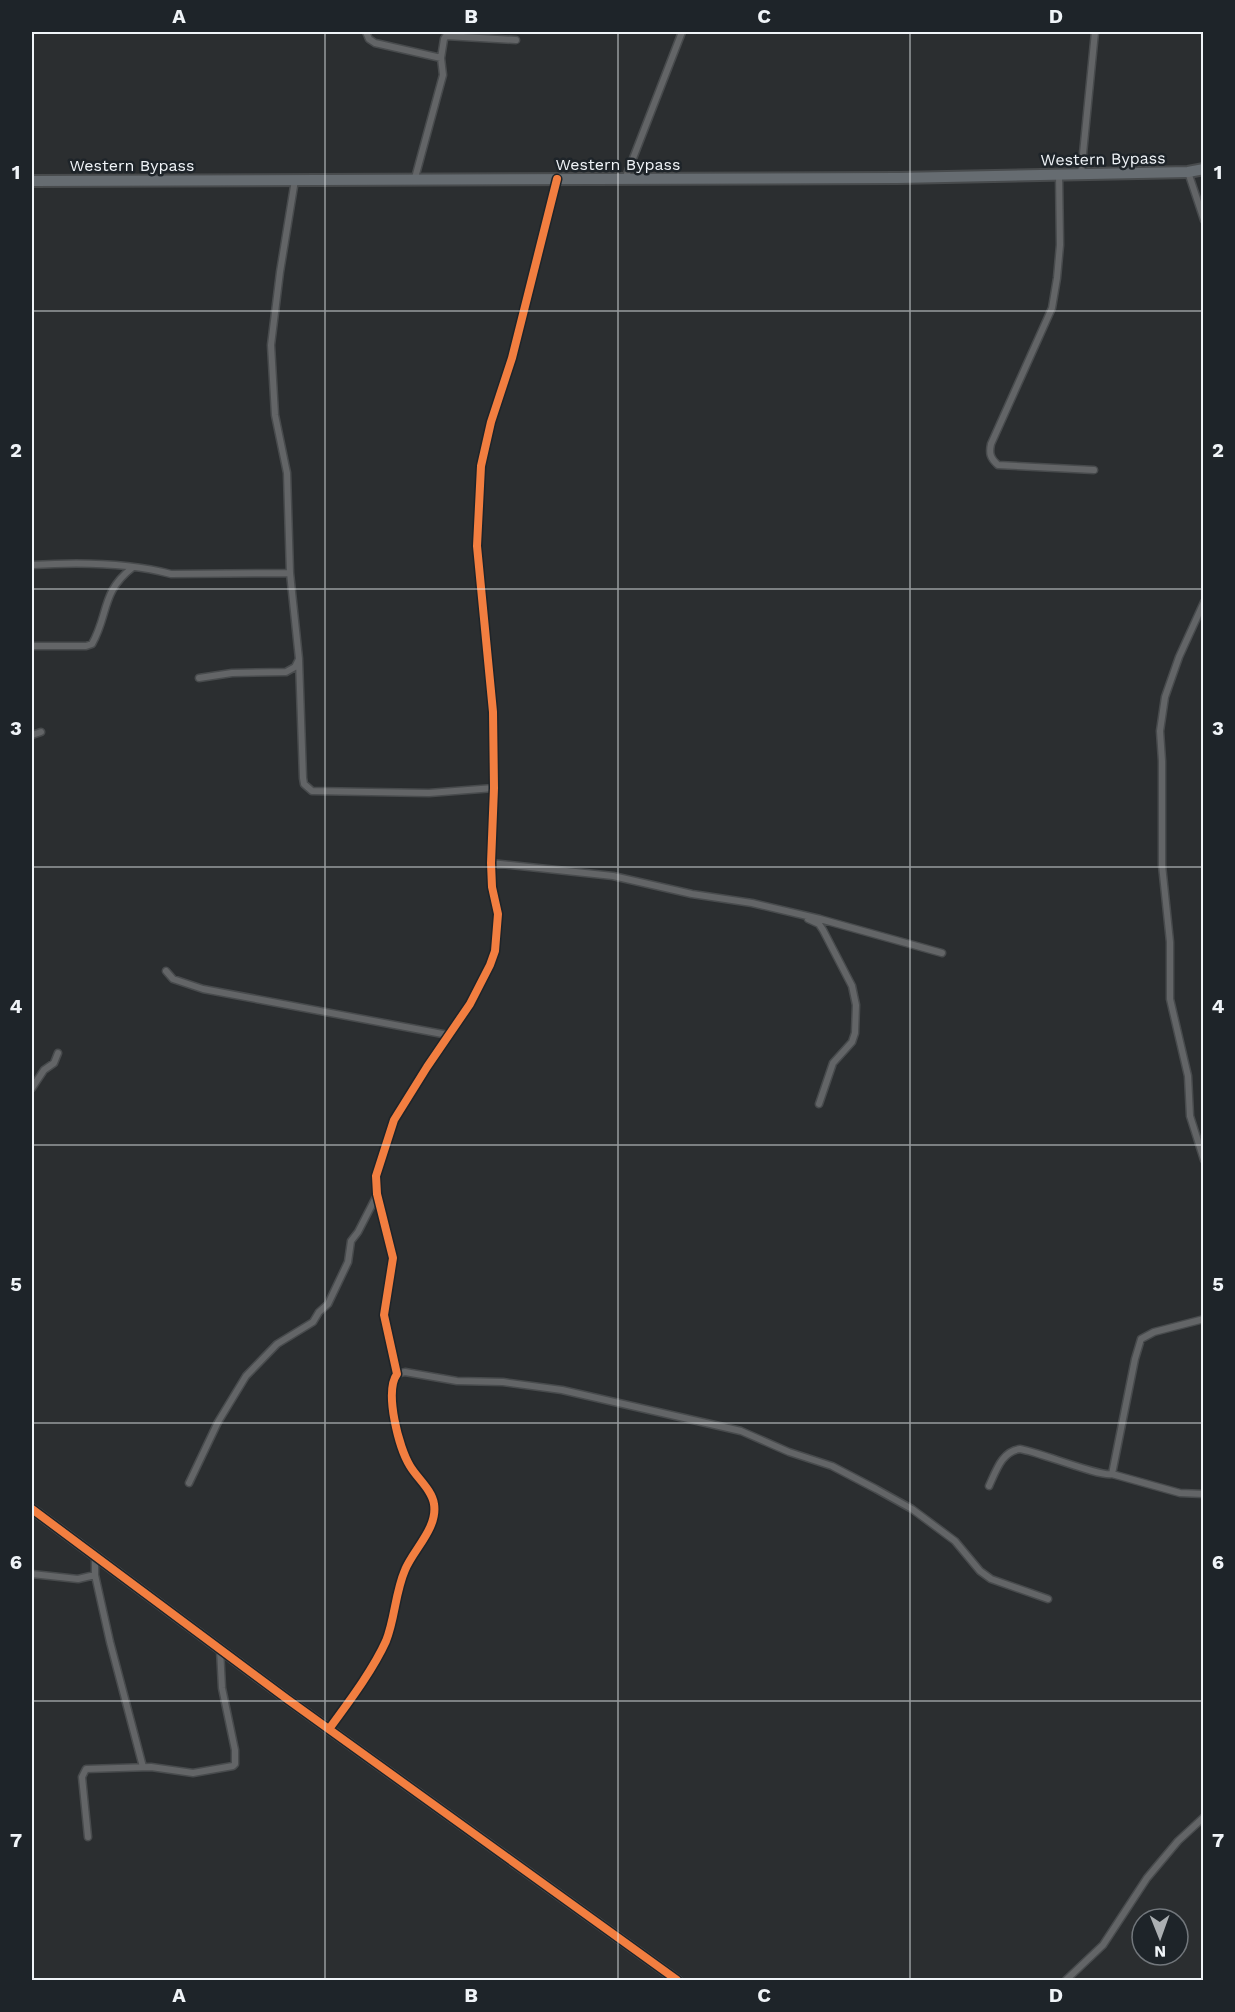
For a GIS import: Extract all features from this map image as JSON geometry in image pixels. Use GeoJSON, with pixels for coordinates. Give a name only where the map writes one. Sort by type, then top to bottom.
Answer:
{"type":"FeatureCollection","features":[{"type":"Feature","properties":{"kind":"main road","name":"Western Bypass"},"geometry":{"type":"LineString","coordinates":[[32,181],[898,178],[1188,172],[1203,169]]}},
{"type":"Feature","properties":{"kind":"street"},"geometry":{"type":"LineString","coordinates":[[366,32],[369,39],[375,43],[441,58]]}},
{"type":"Feature","properties":{"kind":"street"},"geometry":{"type":"LineString","coordinates":[[625,179],[682,32]]}},
{"type":"Feature","properties":{"kind":"street"},"geometry":{"type":"LineString","coordinates":[[1081,174],[1095,32]]}},
{"type":"Feature","properties":{"kind":"street"},"geometry":{"type":"LineString","coordinates":[[415,178],[443,75],[441,58],[446,36],[516,40]]}},
{"type":"Feature","properties":{"kind":"street"},"geometry":{"type":"LineString","coordinates":[[1188,172],[1203,220]]}},
{"type":"Feature","properties":{"kind":"street"},"geometry":{"type":"LineString","coordinates":[[1059,174],[1060,244],[1052,308],[989,452],[991,459],[998,465],[1094,470]]}},
{"type":"Feature","properties":{"kind":"street"},"geometry":{"type":"LineString","coordinates":[[397,1374],[384,1315],[393,1258],[377,1194],[376,1176],[394,1120],[470,1004],[495,951],[498,914],[492,887],[491,863],[494,788],[493,712],[477,546],[481,466],[491,422],[512,358],[557,179]]}},
{"type":"Feature","properties":{"kind":"street"},"geometry":{"type":"LineString","coordinates":[[295,180],[271,345],[275,415],[287,473],[290,573],[299,659],[303,778],[312,791],[343,793],[429,793],[494,788]]}},
{"type":"Feature","properties":{"kind":"street"},"geometry":{"type":"LineString","coordinates":[[32,565],[77,563],[132,567],[171,574],[290,573]]}},
{"type":"Feature","properties":{"kind":"street"},"geometry":{"type":"LineString","coordinates":[[32,646],[92,644],[100,630],[110,591],[119,578],[132,567]]}},
{"type":"Feature","properties":{"kind":"street"},"geometry":{"type":"LineString","coordinates":[[1203,602],[1165,697],[1160,731],[1162,865],[1170,942],[1170,999],[1188,1076],[1190,1116],[1203,1160]]}},
{"type":"Feature","properties":{"kind":"street"},"geometry":{"type":"LineString","coordinates":[[199,678],[232,673],[286,672],[295,667],[299,659]]}},
{"type":"Feature","properties":{"kind":"street"},"geometry":{"type":"LineString","coordinates":[[32,735],[41,732]]}},
{"type":"Feature","properties":{"kind":"street"},"geometry":{"type":"LineString","coordinates":[[491,863],[613,876],[692,894],[752,903],[942,953]]}},
{"type":"Feature","properties":{"kind":"street"},"geometry":{"type":"LineString","coordinates":[[788,911],[819,924],[839,959],[856,998],[855,1033],[852,1042],[833,1064],[819,1104]]}},
{"type":"Feature","properties":{"kind":"street"},"geometry":{"type":"LineString","coordinates":[[166,971],[173,979],[203,989],[448,1035]]}},
{"type":"Feature","properties":{"kind":"street"},"geometry":{"type":"LineString","coordinates":[[32,1088],[44,1070],[54,1063],[57,1053]]}},
{"type":"Feature","properties":{"kind":"street"},"geometry":{"type":"LineString","coordinates":[[189,1483],[218,1422],[246,1376],[277,1344],[313,1323],[319,1312],[328,1304],[348,1262],[351,1241],[377,1194]]}},
{"type":"Feature","properties":{"kind":"street"},"geometry":{"type":"LineString","coordinates":[[1112,1474],[1135,1359],[1142,1339],[1154,1332],[1203,1318]]}},
{"type":"Feature","properties":{"kind":"street"},"geometry":{"type":"LineString","coordinates":[[329,1729],[355,1694],[387,1640],[404,1572],[426,1535],[434,1510],[430,1496],[402,1450],[391,1391],[393,1379],[397,1374],[405,1372],[457,1381],[503,1382],[542,1387],[741,1431],[789,1452],[832,1466],[876,1489],[912,1509],[954,1541],[980,1571],[991,1579],[1047,1599]]}},
{"type":"Feature","properties":{"kind":"street"},"geometry":{"type":"LineString","coordinates":[[989,1486],[999,1463],[1011,1450],[1020,1449],[1105,1475],[1112,1474],[1180,1493],[1203,1494]]}},
{"type":"Feature","properties":{"kind":"street"},"geometry":{"type":"LineString","coordinates":[[32,1509],[329,1729],[677,1980]]}},
{"type":"Feature","properties":{"kind":"street"},"geometry":{"type":"LineString","coordinates":[[95,1556],[95,1575],[122,1692],[143,1767]]}},
{"type":"Feature","properties":{"kind":"street"},"geometry":{"type":"LineString","coordinates":[[32,1574],[78,1580],[95,1575]]}},
{"type":"Feature","properties":{"kind":"street"},"geometry":{"type":"LineString","coordinates":[[88,1837],[82,1777],[86,1769],[143,1767],[193,1773],[235,1764],[222,1688],[220,1649]]}},
{"type":"Feature","properties":{"kind":"street"},"geometry":{"type":"LineString","coordinates":[[1066,1980],[1103,1945],[1147,1878],[1178,1841],[1203,1817]]}},
{"type":"Feature","properties":{"kind":"cycle path"},"geometry":{"type":"LineString","coordinates":[[329,1729],[381,1652],[391,1624],[402,1579],[409,1562],[429,1530],[434,1513],[433,1499],[406,1458],[394,1420],[392,1393],[393,1382],[397,1374],[384,1315],[393,1258],[377,1194],[376,1176],[394,1120],[470,1004],[495,951],[498,914],[492,887],[491,863],[494,788],[493,712],[477,546],[481,466],[491,422],[512,358],[557,179]]}},
{"type":"Feature","properties":{"kind":"cycle path"},"geometry":{"type":"LineString","coordinates":[[32,1509],[287,1699],[677,1980]]}}]}
